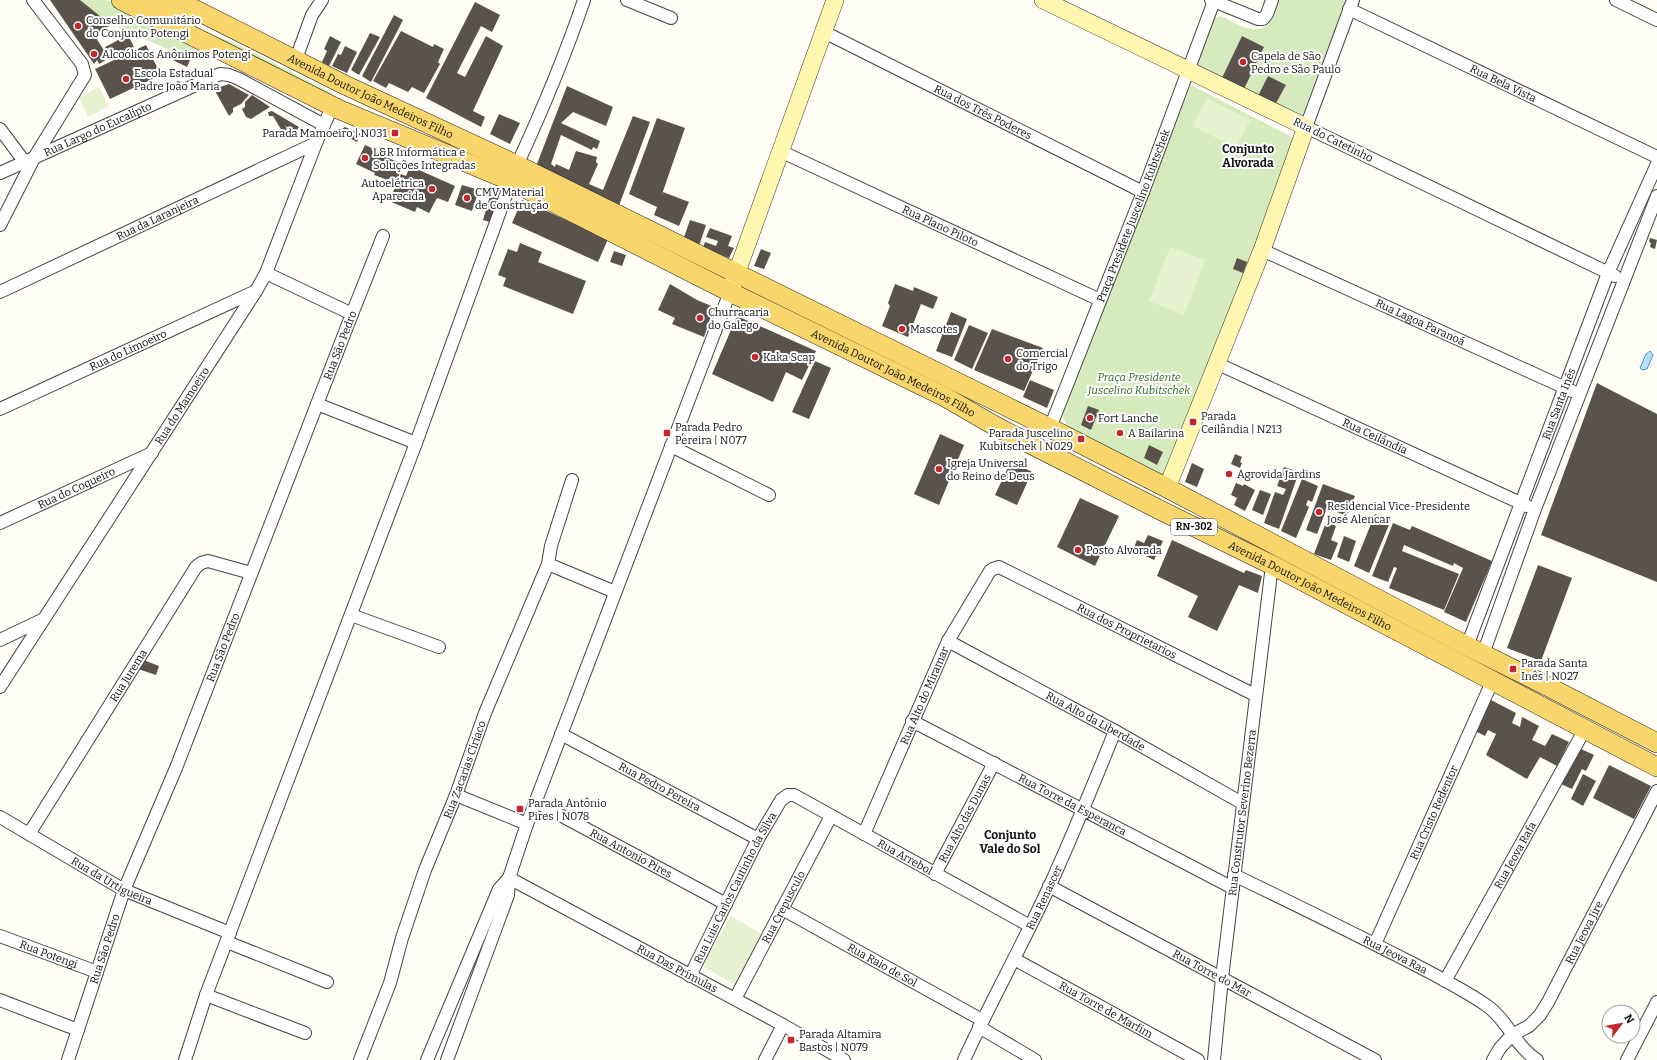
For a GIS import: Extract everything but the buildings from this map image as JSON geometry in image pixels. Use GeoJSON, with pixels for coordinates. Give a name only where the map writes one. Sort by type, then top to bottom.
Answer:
{"type":"FeatureCollection","features":[{"type":"Feature","properties":{"kind":"main road","name":"Avenida Doutor João Medeiros Filho"},"geometry":{"type":"LineString","coordinates":[[120,0],[332,107],[514,173],[737,274],[1050,428],[1475,650],[1657,743]]}},
{"type":"Feature","properties":{"kind":"main road","name":"Avenida Doutor João Medeiros Filho"},"geometry":{"type":"LineString","coordinates":[[176,0],[399,110],[730,292],[945,397],[997,427],[1272,565],[1492,682],[1657,767]]}},
{"type":"Feature","properties":{"kind":"main road"},"geometry":{"type":"LineString","coordinates":[[730,292],[836,0]]}},
{"type":"Feature","properties":{"kind":"main road","name":"Rua do Catetinho"},"geometry":{"type":"LineString","coordinates":[[1043,0],[1306,127]]}},
{"type":"Feature","properties":{"kind":"main road"},"geometry":{"type":"LineString","coordinates":[[142,10],[148,3],[159,4],[208,28],[234,29]]}},
{"type":"Feature","properties":{"kind":"main road"},"geometry":{"type":"LineString","coordinates":[[303,93],[330,98],[390,121],[398,115],[399,110]]}},
{"type":"Feature","properties":{"kind":"main road"},"geometry":{"type":"LineString","coordinates":[[1084,471],[1116,478],[1155,496],[1161,494],[1167,488],[1262,250],[1306,127]]}},
{"type":"Feature","properties":{"kind":"main road"},"geometry":{"type":"LineString","coordinates":[[997,427],[1001,418],[1006,416],[1036,428],[1045,430],[1050,428]]}},
{"type":"Feature","properties":{"kind":"street","name":"Rua Largo do Eucalipto"},"geometry":{"type":"LineString","coordinates":[[29,160],[85,75],[82,64],[33,0]]}},
{"type":"Feature","properties":{"kind":"street"},"geometry":{"type":"LineString","coordinates":[[296,59],[312,15],[322,0]]}},
{"type":"Feature","properties":{"kind":"street"},"geometry":{"type":"LineString","coordinates":[[185,1060],[206,995],[416,443],[514,173],[536,125],[572,36],[584,0]]}},
{"type":"Feature","properties":{"kind":"street"},"geometry":{"type":"LineString","coordinates":[[628,0],[671,18]]}},
{"type":"Feature","properties":{"kind":"street"},"geometry":{"type":"LineString","coordinates":[[1213,1],[1251,18],[1263,19],[1267,14],[1272,0]]}},
{"type":"Feature","properties":{"kind":"street"},"geometry":{"type":"LineString","coordinates":[[1616,0],[1657,20]]}},
{"type":"Feature","properties":{"kind":"street","name":"Praça Presidete Juscelino Kubtschek"},"geometry":{"type":"LineString","coordinates":[[1050,428],[1143,192],[1213,1]]}},
{"type":"Feature","properties":{"kind":"street"},"geometry":{"type":"LineString","coordinates":[[1306,127],[1351,5]]}},
{"type":"Feature","properties":{"kind":"street","name":"Rua Bela Vista"},"geometry":{"type":"LineString","coordinates":[[1351,5],[1657,157]]}},
{"type":"Feature","properties":{"kind":"street","name":"Rua dos Três Poderes"},"geometry":{"type":"LineString","coordinates":[[824,32],[1143,192]]}},
{"type":"Feature","properties":{"kind":"street","name":"Rua Largo do Eucalipto"},"geometry":{"type":"LineString","coordinates":[[29,160],[220,74],[229,75],[239,79],[324,125]]}},
{"type":"Feature","properties":{"kind":"street","name":"Rua do Mamoeiro"},"geometry":{"type":"LineString","coordinates":[[0,687],[256,291],[266,273],[316,143],[332,107]]}},
{"type":"Feature","properties":{"kind":"street","name":"Rua do Catetinho"},"geometry":{"type":"LineString","coordinates":[[1306,127],[1624,280]]}},
{"type":"Feature","properties":{"kind":"street"},"geometry":{"type":"LineString","coordinates":[[0,129],[29,160]]}},
{"type":"Feature","properties":{"kind":"street","name":"Rua da Laranjeira"},"geometry":{"type":"LineString","coordinates":[[0,292],[316,143]]}},
{"type":"Feature","properties":{"kind":"street","name":"Rua Plano Piloto"},"geometry":{"type":"LineString","coordinates":[[780,152],[1100,300]]}},
{"type":"Feature","properties":{"kind":"street"},"geometry":{"type":"LineString","coordinates":[[0,173],[29,160]]}},
{"type":"Feature","properties":{"kind":"street"},"geometry":{"type":"LineString","coordinates":[[0,225],[29,160]]}},
{"type":"Feature","properties":{"kind":"street","name":"Rua Santa Inês"},"geometry":{"type":"LineString","coordinates":[[1475,650],[1521,504],[1566,388],[1608,273],[1657,164]]}},
{"type":"Feature","properties":{"kind":"street","name":"Rua Santa Inês"},"geometry":{"type":"LineString","coordinates":[[1475,650],[1535,509],[1578,395],[1657,196]]}},
{"type":"Feature","properties":{"kind":"street","name":"Rua São Pedro"},"geometry":{"type":"LineString","coordinates":[[68,1060],[124,890],[176,768],[383,236]]}},
{"type":"Feature","properties":{"kind":"street","name":"Rua Lagoa Paranoá"},"geometry":{"type":"LineString","coordinates":[[1262,250],[1566,388],[1578,395]]}},
{"type":"Feature","properties":{"kind":"street"},"geometry":{"type":"LineString","coordinates":[[266,273],[352,314]]}},
{"type":"Feature","properties":{"kind":"street","name":"Rua do Limoeiro"},"geometry":{"type":"LineString","coordinates":[[0,409],[256,291]]}},
{"type":"Feature","properties":{"kind":"street"},"geometry":{"type":"LineString","coordinates":[[447,1060],[508,895],[509,878],[527,824],[730,292]]}},
{"type":"Feature","properties":{"kind":"street","name":"Rua Ceilândia"},"geometry":{"type":"LineString","coordinates":[[1216,363],[1521,504],[1535,509]]}},
{"type":"Feature","properties":{"kind":"street"},"geometry":{"type":"LineString","coordinates":[[317,404],[416,443]]}},
{"type":"Feature","properties":{"kind":"street"},"geometry":{"type":"LineString","coordinates":[[671,446],[769,495]]}},
{"type":"Feature","properties":{"kind":"street","name":"Rua do Coqueiro"},"geometry":{"type":"LineString","coordinates":[[0,522],[152,453]]}},
{"type":"Feature","properties":{"kind":"street","name":"Rua Zacarias Ciriaco"},"geometry":{"type":"LineString","coordinates":[[360,1060],[390,983],[402,938],[425,870],[456,795],[485,713],[548,564],[551,546],[572,480]]}},
{"type":"Feature","properties":{"kind":"street","name":"Rua Jurema"},"geometry":{"type":"LineString","coordinates":[[29,834],[196,568],[201,563],[208,561],[251,573]]}},
{"type":"Feature","properties":{"kind":"street"},"geometry":{"type":"LineString","coordinates":[[548,564],[615,592]]}},
{"type":"Feature","properties":{"kind":"street","name":"Rua Construtor Severino Bezerra"},"geometry":{"type":"LineString","coordinates":[[1214,1060],[1242,803],[1272,565]]}},
{"type":"Feature","properties":{"kind":"street","name":"Rua dos Proprietarios"},"geometry":{"type":"LineString","coordinates":[[999,567],[1255,695]]}},
{"type":"Feature","properties":{"kind":"street","name":"Rua Alto do Miramar"},"geometry":{"type":"LineString","coordinates":[[864,834],[948,641],[990,571],[999,567]]}},
{"type":"Feature","properties":{"kind":"street"},"geometry":{"type":"LineString","coordinates":[[351,615],[438,647]]}},
{"type":"Feature","properties":{"kind":"street"},"geometry":{"type":"LineString","coordinates":[[0,640],[45,619]]}},
{"type":"Feature","properties":{"kind":"street","name":"Rua Alto da Liberdade"},"geometry":{"type":"LineString","coordinates":[[948,641],[1115,731],[1242,803]]}},
{"type":"Feature","properties":{"kind":"street","name":"Rua Cristo Redentor"},"geometry":{"type":"LineString","coordinates":[[1375,944],[1492,682]]}},
{"type":"Feature","properties":{"kind":"street","name":"Rua Torre da Esperanca"},"geometry":{"type":"LineString","coordinates":[[912,721],[1233,888]]}},
{"type":"Feature","properties":{"kind":"street","name":"Rua Jeova Rafa"},"geometry":{"type":"LineString","coordinates":[[1445,981],[1585,730]]}},
{"type":"Feature","properties":{"kind":"street","name":"Rua Renascer"},"geometry":{"type":"LineString","coordinates":[[964,1060],[980,1024],[1014,959],[1049,886],[1115,731]]}},
{"type":"Feature","properties":{"kind":"street","name":"Rua Pedro Pereira"},"geometry":{"type":"LineString","coordinates":[[561,734],[758,839]]}},
{"type":"Feature","properties":{"kind":"street","name":"Rua Alto das Dunas"},"geometry":{"type":"LineString","coordinates":[[935,874],[994,764]]}},
{"type":"Feature","properties":{"kind":"street","name":"Rua Jeova Jire"},"geometry":{"type":"LineString","coordinates":[[1493,1060],[1500,1048],[1512,1035],[1529,1026],[1540,1015],[1548,1002],[1657,791]]}},
{"type":"Feature","properties":{"kind":"street"},"geometry":{"type":"LineString","coordinates":[[456,795],[527,824]]}},
{"type":"Feature","properties":{"kind":"street","name":"Rua Arrebol"},"geometry":{"type":"LineString","coordinates":[[780,800],[788,795],[794,795],[1030,926]]}},
{"type":"Feature","properties":{"kind":"street","name":"Rua Luis Carlos Cautinho da Silva"},"geometry":{"type":"LineString","coordinates":[[690,976],[758,839],[780,800]]}},
{"type":"Feature","properties":{"kind":"street","name":"Rua Antonio Pires"},"geometry":{"type":"LineString","coordinates":[[536,802],[726,904]]}},
{"type":"Feature","properties":{"kind":"street","name":"Rua Crepusculo"},"geometry":{"type":"LineString","coordinates":[[736,999],[831,816]]}},
{"type":"Feature","properties":{"kind":"street","name":"Rua da Urtigueira"},"geometry":{"type":"LineString","coordinates":[[0,817],[124,890],[327,982]]}},
{"type":"Feature","properties":{"kind":"street","name":"Rua Jeova Raa"},"geometry":{"type":"LineString","coordinates":[[1234,875],[1375,944],[1487,1005],[1502,1019],[1521,1047],[1537,1060]]}},
{"type":"Feature","properties":{"kind":"street"},"geometry":{"type":"LineString","coordinates":[[428,1060],[439,1030],[499,889],[509,878]]}},
{"type":"Feature","properties":{"kind":"street","name":"Rua Das Prímulas"},"geometry":{"type":"LineString","coordinates":[[509,878],[690,976],[736,999],[844,1060]]}},
{"type":"Feature","properties":{"kind":"street","name":"Rua Torre do Mar"},"geometry":{"type":"LineString","coordinates":[[1049,886],[1375,1060]]}},
{"type":"Feature","properties":{"kind":"street","name":"Rua Raio de Sol"},"geometry":{"type":"LineString","coordinates":[[782,909],[980,1024],[1035,1060]]}},
{"type":"Feature","properties":{"kind":"street","name":"Rua Potengi"},"geometry":{"type":"LineString","coordinates":[[0,936],[97,972]]}},
{"type":"Feature","properties":{"kind":"street","name":"Rua Torre de Marfim"},"geometry":{"type":"LineString","coordinates":[[1014,959],[1198,1060]]}},
{"type":"Feature","properties":{"kind":"street"},"geometry":{"type":"LineString","coordinates":[[206,995],[305,1033]]}},
{"type":"Feature","properties":{"kind":"street"},"geometry":{"type":"LineString","coordinates":[[0,1000],[78,1030]]}},
{"type":"Feature","properties":{"kind":"street"},"geometry":{"type":"LineString","coordinates":[[1627,1060],[1657,1002]]}},
{"type":"Feature","properties":{"kind":"street"},"geometry":{"type":"LineString","coordinates":[[766,1060],[783,1025]]}},
{"type":"Feature","properties":{"kind":"street"},"geometry":{"type":"LineString","coordinates":[[439,1030],[456,1037]]}},
{"type":"Feature","properties":{"kind":"green space"},"geometry":{"type":"Polygon","coordinates":[[[80,0],[106,0],[198,45],[190,60],[116,25],[111,25],[80,0]]]}},
{"type":"Feature","properties":{"kind":"green space"},"geometry":{"type":"Polygon","coordinates":[[[1277,0],[1346,0],[1301,119],[1196,69],[1214,18],[1221,16],[1238,25],[1250,29],[1262,28],[1268,25],[1277,0]]]}},
{"type":"Feature","properties":{"kind":"green space"},"geometry":{"type":"Polygon","coordinates":[[[194,29],[233,42],[336,95],[323,93],[194,29]]]}},
{"type":"Feature","properties":{"kind":"green space","name":"Praça Presidente Juscelino Kubitschek"},"geometry":{"type":"Polygon","coordinates":[[[1191,85],[1296,139],[1169,470],[1162,477],[1071,435],[1062,415],[1191,85]]]}},
{"type":"Feature","properties":{"kind":"green space"},"geometry":{"type":"Polygon","coordinates":[[[99,87],[109,106],[88,117],[79,97],[99,87]]]}},
{"type":"Feature","properties":{"kind":"green space"},"geometry":{"type":"Polygon","coordinates":[[[1207,98],[1250,120],[1236,148],[1193,126],[1207,98]]]}},
{"type":"Feature","properties":{"kind":"green space"},"geometry":{"type":"Polygon","coordinates":[[[1170,247],[1205,260],[1184,315],[1149,301],[1170,247]]]}},
{"type":"Feature","properties":{"kind":"green space"},"geometry":{"type":"Polygon","coordinates":[[[731,916],[763,935],[735,985],[702,966],[731,916]]]}},
{"type":"Feature","properties":{"kind":"water"},"geometry":{"type":"Polygon","coordinates":[[[1650,351],[1653,355],[1647,369],[1642,370],[1640,368],[1646,354],[1650,351]]]}},
{"type":"Feature","properties":{"kind":"place","name":"Conselho Comunitário do Conjunto Potengi"},"geometry":{"type":"Point","coordinates":[78,26]}},
{"type":"Feature","properties":{"kind":"place","name":"Alcoólicos Anônimos Potengi"},"geometry":{"type":"Point","coordinates":[94,54]}},
{"type":"Feature","properties":{"kind":"place","name":"Capela de São Pedro e São Paulo"},"geometry":{"type":"Point","coordinates":[1243,62]}},
{"type":"Feature","properties":{"kind":"place","name":"Escola Estadual Padre João Maria"},"geometry":{"type":"Point","coordinates":[126,79]}},
{"type":"Feature","properties":{"kind":"place","name":"Parada Mamoeiro | N031"},"geometry":{"type":"Point","coordinates":[395,133]}},
{"type":"Feature","properties":{"kind":"place","name":"L&R Informática e Soluções Integradas"},"geometry":{"type":"Point","coordinates":[365,158]}},
{"type":"Feature","properties":{"kind":"place","name":"Autoelétrica Aparecida"},"geometry":{"type":"Point","coordinates":[432,189]}},
{"type":"Feature","properties":{"kind":"place","name":"CMV Material de Construção"},"geometry":{"type":"Point","coordinates":[467,198]}},
{"type":"Feature","properties":{"kind":"place","name":"Churracaria do Galego"},"geometry":{"type":"Point","coordinates":[700,318]}},
{"type":"Feature","properties":{"kind":"place","name":"Mascotes"},"geometry":{"type":"Point","coordinates":[902,329]}},
{"type":"Feature","properties":{"kind":"place","name":"Kaka Scap"},"geometry":{"type":"Point","coordinates":[755,357]}},
{"type":"Feature","properties":{"kind":"place","name":"Comercial do Trigo"},"geometry":{"type":"Point","coordinates":[1008,359]}},
{"type":"Feature","properties":{"kind":"place","name":"Fort Lanche"},"geometry":{"type":"Point","coordinates":[1090,418]}},
{"type":"Feature","properties":{"kind":"place","name":"Parada Ceilândia | N213"},"geometry":{"type":"Point","coordinates":[1193,422]}},
{"type":"Feature","properties":{"kind":"place","name":"Parada Pedro Pereira | N077"},"geometry":{"type":"Point","coordinates":[667,433]}},
{"type":"Feature","properties":{"kind":"place","name":"A Bailarina"},"geometry":{"type":"Point","coordinates":[1120,433]}},
{"type":"Feature","properties":{"kind":"place","name":"Parada Juscelino Kubitschek | N029"},"geometry":{"type":"Point","coordinates":[1081,439]}},
{"type":"Feature","properties":{"kind":"place","name":"Igreja Universal do Reino de Deus"},"geometry":{"type":"Point","coordinates":[939,469]}},
{"type":"Feature","properties":{"kind":"place","name":"Agrovida Jardins"},"geometry":{"type":"Point","coordinates":[1229,474]}},
{"type":"Feature","properties":{"kind":"place","name":"Residencial Vice-Presidente José Alencar"},"geometry":{"type":"Point","coordinates":[1319,512]}},
{"type":"Feature","properties":{"kind":"place","name":"Posto Alvorada"},"geometry":{"type":"Point","coordinates":[1078,550]}},
{"type":"Feature","properties":{"kind":"place","name":"Parada Santa Inês | N027"},"geometry":{"type":"Point","coordinates":[1513,669]}},
{"type":"Feature","properties":{"kind":"place","name":"Parada Antônio Pires | N078"},"geometry":{"type":"Point","coordinates":[520,809]}},
{"type":"Feature","properties":{"kind":"place","name":"Parada Altamira Bastos | N079"},"geometry":{"type":"Point","coordinates":[791,1040]}},
{"type":"Feature","properties":{"kind":"district","name":"Conjunto Alvorada"},"geometry":{"type":"Point","coordinates":[1248,156]}},
{"type":"Feature","properties":{"kind":"district","name":"Conjunto Vale do Sol"},"geometry":{"type":"Point","coordinates":[1010,842]}}]}
